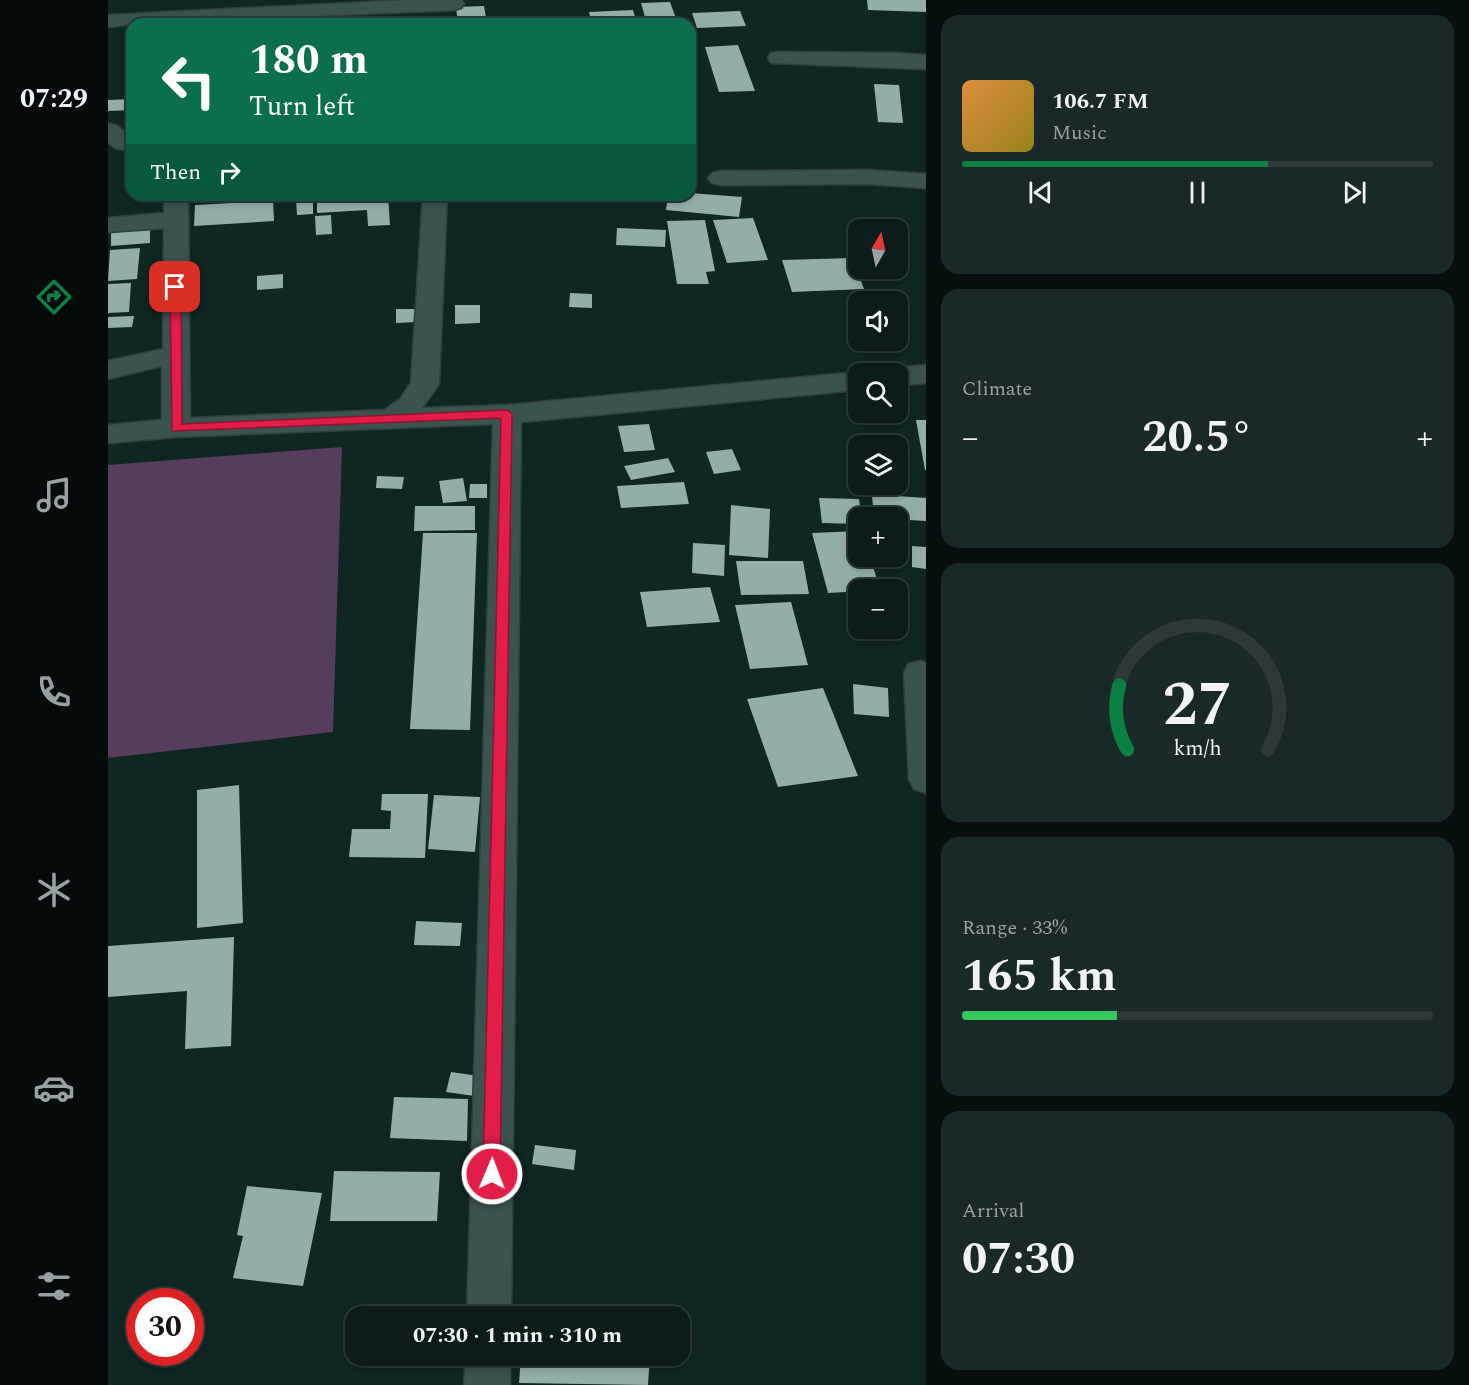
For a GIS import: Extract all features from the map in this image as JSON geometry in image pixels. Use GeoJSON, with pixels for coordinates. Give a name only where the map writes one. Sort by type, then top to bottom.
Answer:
{"type":"FeatureCollection","features":[{"type":"Feature","properties":{"kind":"street"},"geometry":{"type":"LineString","coordinates":[[194,18],[454,9]]}},
{"type":"Feature","properties":{"kind":"street"},"geometry":{"type":"LineString","coordinates":[[108,21],[126,20]]}},
{"type":"Feature","properties":{"kind":"street"},"geometry":{"type":"LineString","coordinates":[[779,58],[896,59],[926,62]]}},
{"type":"Feature","properties":{"kind":"street"},"geometry":{"type":"LineString","coordinates":[[108,130],[126,144]]}},
{"type":"Feature","properties":{"kind":"street"},"geometry":{"type":"LineString","coordinates":[[720,178],[868,177],[926,182]]}},
{"type":"Feature","properties":{"kind":"street"},"geometry":{"type":"LineString","coordinates":[[392,419],[410,405],[425,384],[435,201]]}},
{"type":"Feature","properties":{"kind":"street"},"geometry":{"type":"LineString","coordinates":[[108,225],[175,207],[176,428]]}},
{"type":"Feature","properties":{"kind":"street"},"geometry":{"type":"LineString","coordinates":[[108,370],[176,354]]}},
{"type":"Feature","properties":{"kind":"street"},"geometry":{"type":"LineString","coordinates":[[908,376],[926,374]]}},
{"type":"Feature","properties":{"kind":"street"},"geometry":{"type":"LineString","coordinates":[[108,434],[176,428],[507,414],[848,382]]}},
{"type":"Feature","properties":{"kind":"street"},"geometry":{"type":"LineString","coordinates":[[489,1306],[507,414]]}},
{"type":"Feature","properties":{"kind":"street"},"geometry":{"type":"LineString","coordinates":[[920,673],[926,779]]}},
{"type":"Feature","properties":{"kind":"street"},"geometry":{"type":"LineString","coordinates":[[487,1385],[488,1366]]}},
{"type":"Feature","properties":{"kind":"shaded area"},"geometry":{"type":"Polygon","coordinates":[[[342,447],[333,732],[108,758],[108,465],[342,447]]]}},
{"type":"Feature","properties":{"kind":"building"},"geometry":{"type":"Polygon","coordinates":[[[867,0],[926,0],[926,12],[868,10],[867,0]]]}},
{"type":"Feature","properties":{"kind":"building"},"geometry":{"type":"Polygon","coordinates":[[[670,2],[676,18],[645,18],[641,3],[670,2]]]}},
{"type":"Feature","properties":{"kind":"building"},"geometry":{"type":"Polygon","coordinates":[[[484,6],[486,18],[457,18],[456,7],[484,6]]]}},
{"type":"Feature","properties":{"kind":"building"},"geometry":{"type":"Polygon","coordinates":[[[633,10],[635,18],[590,18],[589,12],[633,10]]]}},
{"type":"Feature","properties":{"kind":"building"},"geometry":{"type":"Polygon","coordinates":[[[740,11],[746,26],[697,28],[696,18],[694,18],[692,13],[740,11]]]}},
{"type":"Feature","properties":{"kind":"building"},"geometry":{"type":"Polygon","coordinates":[[[738,45],[755,91],[719,92],[705,47],[738,45]]]}},
{"type":"Feature","properties":{"kind":"building"},"geometry":{"type":"Polygon","coordinates":[[[874,84],[899,85],[903,123],[878,122],[874,84]]]}},
{"type":"Feature","properties":{"kind":"building"},"geometry":{"type":"Polygon","coordinates":[[[126,99],[126,110],[108,111],[108,100],[126,99]]]}},
{"type":"Feature","properties":{"kind":"building"},"geometry":{"type":"Polygon","coordinates":[[[696,193],[742,197],[739,217],[666,210],[667,201],[696,201],[696,193]]]}},
{"type":"Feature","properties":{"kind":"building"},"geometry":{"type":"Polygon","coordinates":[[[273,201],[274,221],[194,226],[195,205],[273,201]]]}},
{"type":"Feature","properties":{"kind":"building"},"geometry":{"type":"Polygon","coordinates":[[[296,201],[313,201],[313,214],[297,215],[296,201]]]}},
{"type":"Feature","properties":{"kind":"building"},"geometry":{"type":"Polygon","coordinates":[[[317,201],[388,201],[390,225],[368,226],[367,210],[317,213],[317,201]]]}},
{"type":"Feature","properties":{"kind":"building"},"geometry":{"type":"Polygon","coordinates":[[[331,215],[332,234],[316,235],[315,216],[331,215]]]}},
{"type":"Feature","properties":{"kind":"building"},"geometry":{"type":"Polygon","coordinates":[[[753,218],[768,260],[727,263],[713,220],[753,218]]]}},
{"type":"Feature","properties":{"kind":"building"},"geometry":{"type":"Polygon","coordinates":[[[705,220],[715,271],[706,272],[709,284],[677,284],[667,221],[705,220]]]}},
{"type":"Feature","properties":{"kind":"building"},"geometry":{"type":"Polygon","coordinates":[[[150,225],[150,243],[111,246],[111,228],[150,225]]]}},
{"type":"Feature","properties":{"kind":"building"},"geometry":{"type":"Polygon","coordinates":[[[617,228],[666,230],[665,247],[616,245],[617,228]]]}},
{"type":"Feature","properties":{"kind":"building"},"geometry":{"type":"Polygon","coordinates":[[[140,248],[137,279],[108,281],[110,250],[140,248]]]}},
{"type":"Feature","properties":{"kind":"building"},"geometry":{"type":"Polygon","coordinates":[[[848,258],[848,279],[860,279],[864,289],[792,292],[782,260],[848,258]]]}},
{"type":"Feature","properties":{"kind":"building"},"geometry":{"type":"Polygon","coordinates":[[[283,274],[283,288],[257,290],[257,276],[283,274]]]}},
{"type":"Feature","properties":{"kind":"building"},"geometry":{"type":"Polygon","coordinates":[[[131,283],[129,312],[108,313],[108,284],[131,283]]]}},
{"type":"Feature","properties":{"kind":"building"},"geometry":{"type":"Polygon","coordinates":[[[570,293],[592,294],[592,308],[569,307],[570,293]]]}},
{"type":"Feature","properties":{"kind":"building"},"geometry":{"type":"Polygon","coordinates":[[[455,305],[480,305],[480,323],[455,324],[455,305]]]}},
{"type":"Feature","properties":{"kind":"building"},"geometry":{"type":"Polygon","coordinates":[[[396,309],[417,309],[417,322],[396,323],[396,309]]]}},
{"type":"Feature","properties":{"kind":"building"},"geometry":{"type":"Polygon","coordinates":[[[134,316],[132,327],[108,328],[108,317],[134,316]]]}},
{"type":"Feature","properties":{"kind":"building"},"geometry":{"type":"Polygon","coordinates":[[[916,420],[926,420],[926,470],[925,470],[916,420]]]}},
{"type":"Feature","properties":{"kind":"building"},"geometry":{"type":"Polygon","coordinates":[[[649,424],[655,450],[624,452],[618,426],[649,424]]]}},
{"type":"Feature","properties":{"kind":"building"},"geometry":{"type":"Polygon","coordinates":[[[732,449],[741,470],[714,474],[706,452],[732,449]]]}},
{"type":"Feature","properties":{"kind":"building"},"geometry":{"type":"Polygon","coordinates":[[[668,458],[675,472],[631,480],[624,466],[668,458]]]}},
{"type":"Feature","properties":{"kind":"building"},"geometry":{"type":"Polygon","coordinates":[[[377,476],[404,477],[402,489],[376,488],[377,476]]]}},
{"type":"Feature","properties":{"kind":"building"},"geometry":{"type":"Polygon","coordinates":[[[463,478],[467,501],[443,503],[439,481],[463,478]]]}},
{"type":"Feature","properties":{"kind":"building"},"geometry":{"type":"Polygon","coordinates":[[[684,482],[689,504],[621,508],[617,486],[684,482]]]}},
{"type":"Feature","properties":{"kind":"building"},"geometry":{"type":"Polygon","coordinates":[[[470,484],[487,484],[487,498],[469,498],[470,484]]]}},
{"type":"Feature","properties":{"kind":"building"},"geometry":{"type":"Polygon","coordinates":[[[872,495],[926,498],[926,521],[908,520],[908,507],[873,507],[872,495]]]}},
{"type":"Feature","properties":{"kind":"building"},"geometry":{"type":"Polygon","coordinates":[[[819,498],[859,499],[860,507],[848,507],[848,524],[822,523],[819,498]]]}},
{"type":"Feature","properties":{"kind":"building"},"geometry":{"type":"Polygon","coordinates":[[[731,505],[770,509],[768,558],[729,555],[731,505]]]}},
{"type":"Feature","properties":{"kind":"building"},"geometry":{"type":"Polygon","coordinates":[[[415,506],[475,506],[475,530],[414,531],[415,506]]]}},
{"type":"Feature","properties":{"kind":"building"},"geometry":{"type":"Polygon","coordinates":[[[848,531],[848,567],[873,567],[877,579],[848,579],[848,592],[828,593],[812,533],[848,531]]]}},
{"type":"Feature","properties":{"kind":"building"},"geometry":{"type":"Polygon","coordinates":[[[423,533],[477,533],[470,730],[410,729],[423,533]]]}},
{"type":"Feature","properties":{"kind":"building"},"geometry":{"type":"Polygon","coordinates":[[[693,543],[725,545],[724,576],[692,573],[693,543]]]}},
{"type":"Feature","properties":{"kind":"building"},"geometry":{"type":"Polygon","coordinates":[[[912,546],[926,547],[926,569],[912,567],[912,546]]]}},
{"type":"Feature","properties":{"kind":"building"},"geometry":{"type":"Polygon","coordinates":[[[736,561],[803,561],[809,594],[741,595],[736,561]]]}},
{"type":"Feature","properties":{"kind":"building"},"geometry":{"type":"Polygon","coordinates":[[[710,587],[720,622],[647,627],[640,592],[710,587]]]}},
{"type":"Feature","properties":{"kind":"building"},"geometry":{"type":"Polygon","coordinates":[[[791,602],[808,665],[750,669],[735,605],[791,602]]]}},
{"type":"Feature","properties":{"kind":"building"},"geometry":{"type":"Polygon","coordinates":[[[853,684],[888,688],[889,717],[854,714],[853,684]]]}},
{"type":"Feature","properties":{"kind":"building"},"geometry":{"type":"Polygon","coordinates":[[[823,688],[858,776],[778,787],[747,699],[823,688]]]}},
{"type":"Feature","properties":{"kind":"building"},"geometry":{"type":"Polygon","coordinates":[[[239,785],[243,923],[197,928],[197,790],[239,785]]]}},
{"type":"Feature","properties":{"kind":"building"},"geometry":{"type":"Polygon","coordinates":[[[382,794],[428,794],[425,858],[349,857],[352,829],[390,829],[391,811],[381,810],[382,794]]]}},
{"type":"Feature","properties":{"kind":"building"},"geometry":{"type":"Polygon","coordinates":[[[434,795],[480,797],[475,852],[428,849],[434,795]]]}},
{"type":"Feature","properties":{"kind":"building"},"geometry":{"type":"Polygon","coordinates":[[[416,921],[462,923],[460,946],[414,945],[416,921]]]}},
{"type":"Feature","properties":{"kind":"building"},"geometry":{"type":"Polygon","coordinates":[[[234,937],[231,1046],[185,1049],[187,991],[108,997],[108,946],[234,937]]]}},
{"type":"Feature","properties":{"kind":"building"},"geometry":{"type":"Polygon","coordinates":[[[451,1072],[486,1077],[482,1097],[446,1092],[451,1072]]]}},
{"type":"Feature","properties":{"kind":"building"},"geometry":{"type":"Polygon","coordinates":[[[394,1097],[468,1099],[467,1141],[390,1138],[394,1097]]]}},
{"type":"Feature","properties":{"kind":"building"},"geometry":{"type":"Polygon","coordinates":[[[535,1145],[576,1150],[574,1170],[532,1164],[535,1145]]]}},
{"type":"Feature","properties":{"kind":"building"},"geometry":{"type":"Polygon","coordinates":[[[334,1171],[440,1172],[437,1221],[330,1221],[334,1171]]]}},
{"type":"Feature","properties":{"kind":"building"},"geometry":{"type":"Polygon","coordinates":[[[247,1186],[322,1193],[303,1286],[233,1278],[243,1236],[237,1235],[247,1186]]]}},
{"type":"Feature","properties":{"kind":"building"},"geometry":{"type":"Polygon","coordinates":[[[520,1366],[649,1366],[648,1385],[519,1383],[520,1366]]]}},
{"type":"Feature","properties":{"kind":"route"},"geometry":{"type":"LineString","coordinates":[[175,287],[176,428],[507,414],[492,1174]]}}]}
